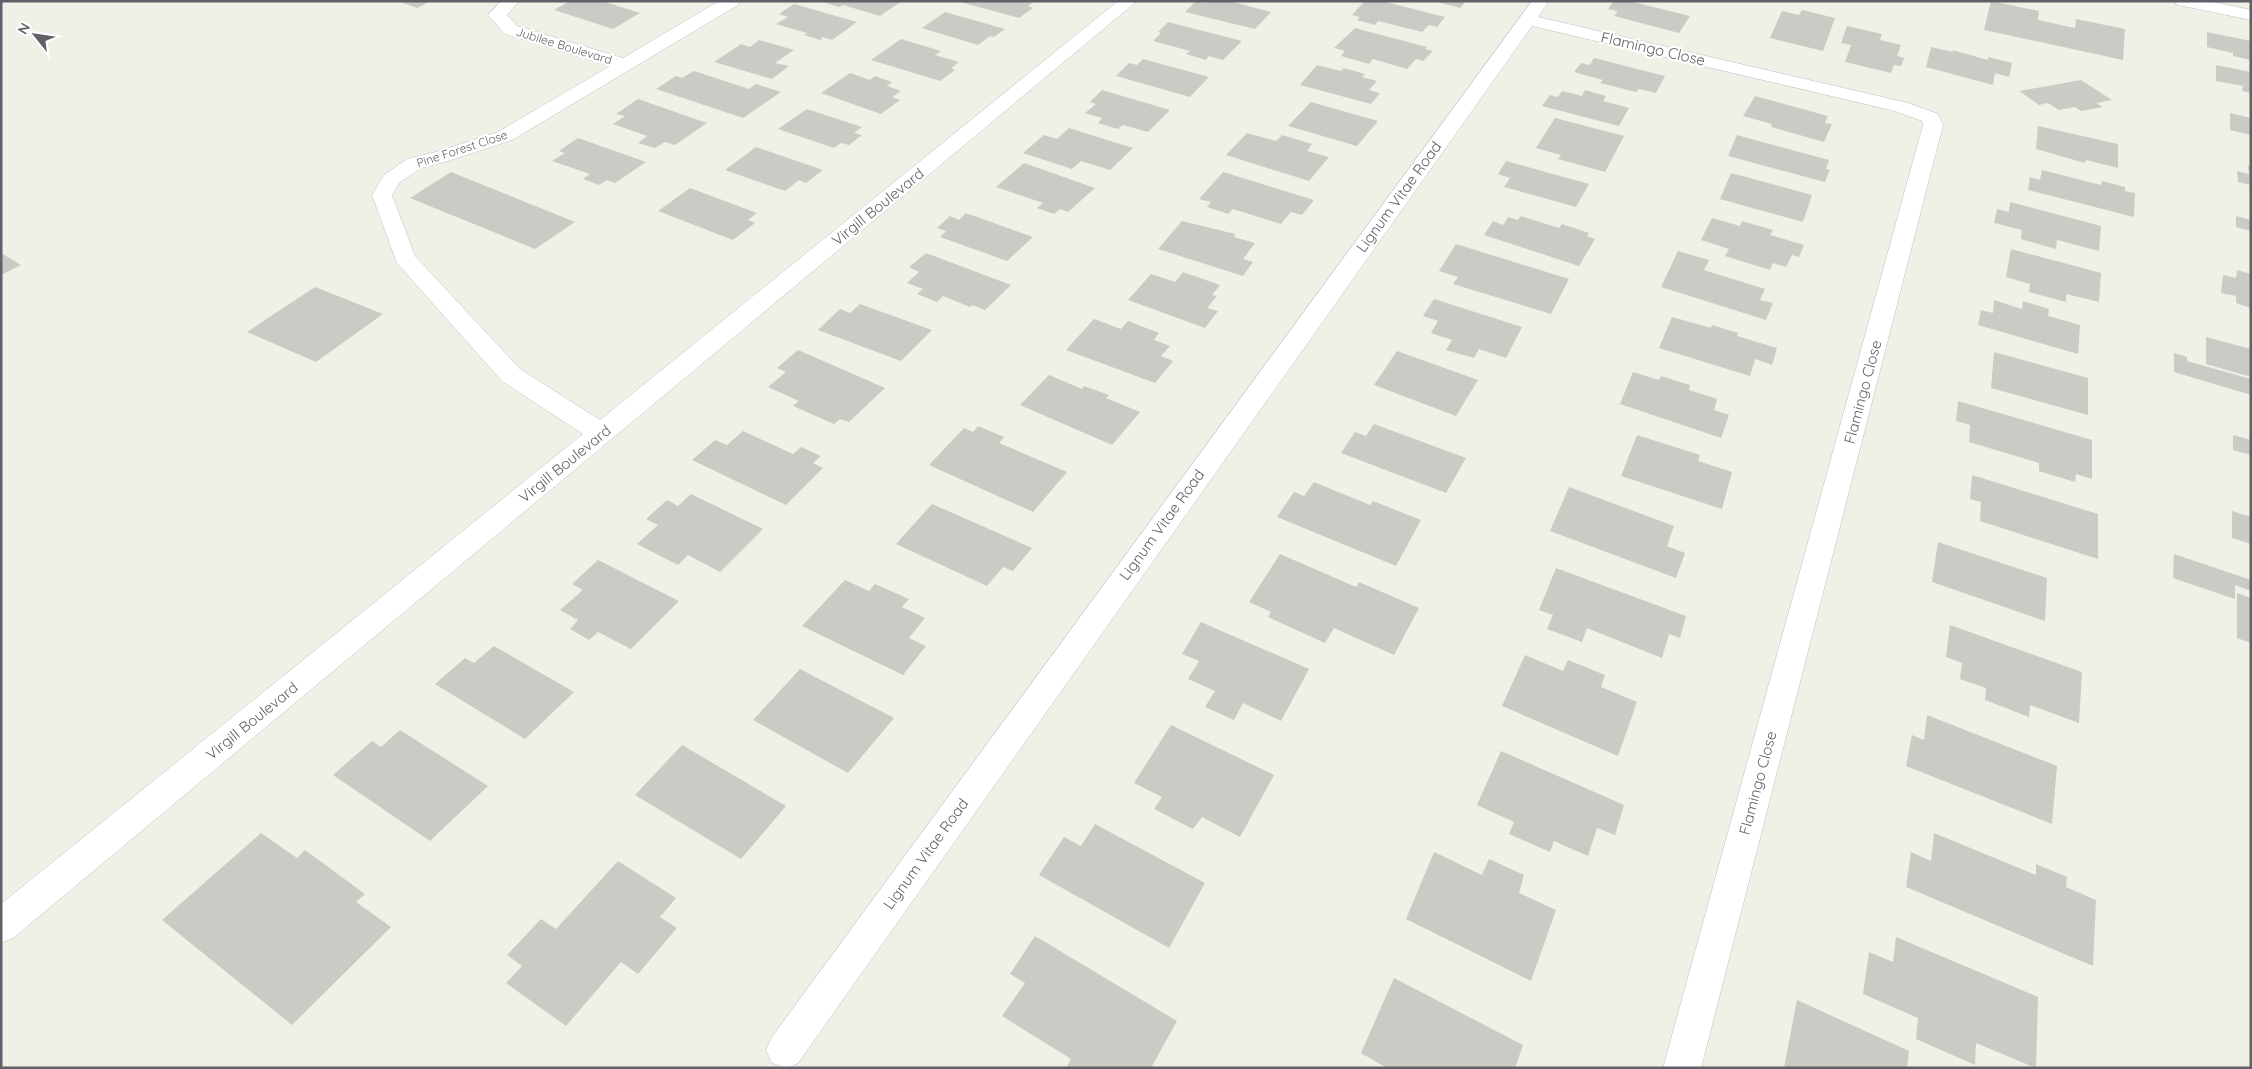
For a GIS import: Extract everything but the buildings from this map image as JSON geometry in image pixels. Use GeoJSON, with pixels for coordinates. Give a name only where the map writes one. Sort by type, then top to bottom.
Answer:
{"type":"FeatureCollection","features":[{"type":"Feature","properties":{"kind":"street","name":"Jubilee Boulevard"},"geometry":{"type":"LineString","coordinates":[[511,1],[497,15],[510,30],[626,66]]}},
{"type":"Feature","properties":{"kind":"street","name":"Pine Forest Close"},"geometry":{"type":"LineString","coordinates":[[602,434],[511,374],[405,258],[382,195],[391,179],[414,163],[441,157],[505,136],[626,66],[732,1]]}},
{"type":"Feature","properties":{"kind":"street","name":"Virgill Boulevard"},"geometry":{"type":"LineString","coordinates":[[1,926],[1129,1]]}},
{"type":"Feature","properties":{"kind":"street"},"geometry":{"type":"LineString","coordinates":[[2183,1],[2251,15]]}},
{"type":"Feature","properties":{"kind":"street","name":"Lignum Vitae Road"},"geometry":{"type":"LineString","coordinates":[[785,1050],[1534,10]]}},
{"type":"Feature","properties":{"kind":"street","name":"Flamingo Close"},"geometry":{"type":"LineString","coordinates":[[1534,10],[1900,107],[1931,118],[1933,125],[1682,1068]]}}]}
